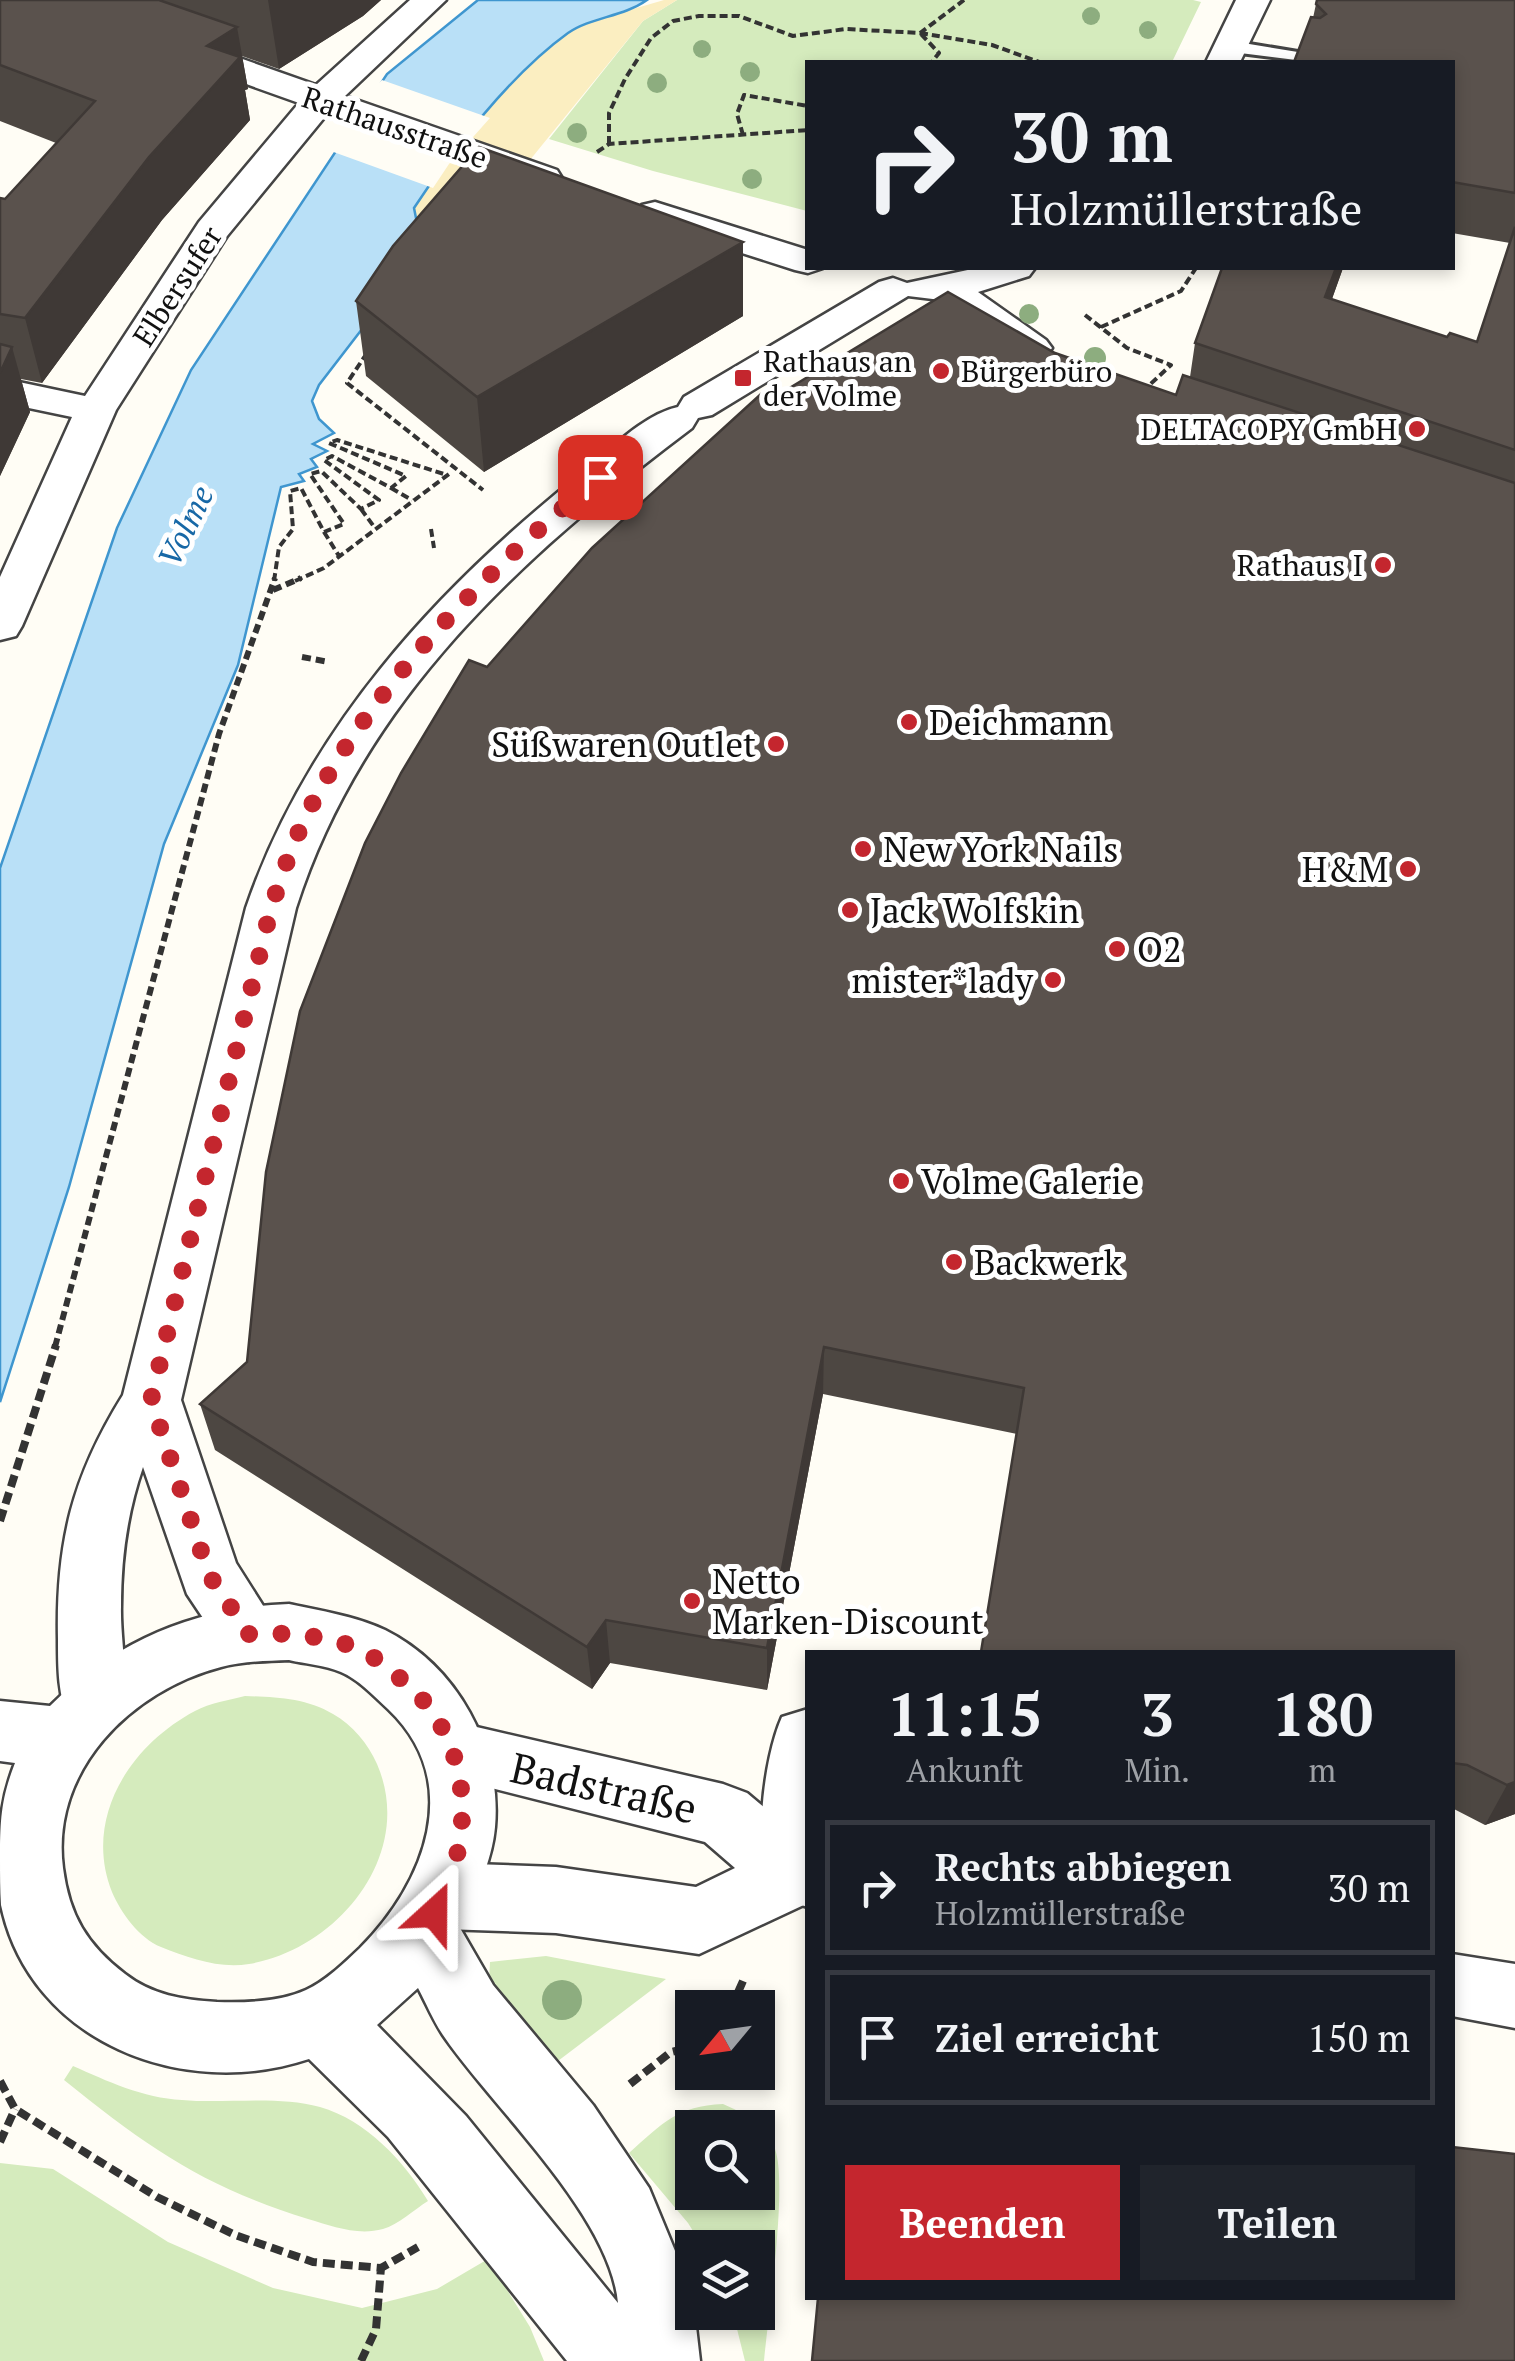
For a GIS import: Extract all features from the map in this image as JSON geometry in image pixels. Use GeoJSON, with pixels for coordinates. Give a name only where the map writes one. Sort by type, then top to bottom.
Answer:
{"type":"FeatureCollection","features":[{"type":"Feature","properties":{"kind":"street","name":"Rathausstraße"},"geometry":{"type":"LineString","coordinates":[[43,0],[587,191]]}},
{"type":"Feature","properties":{"kind":"street","name":"Elbersufer"},"geometry":{"type":"LineString","coordinates":[[0,626],[96,410],[212,230],[335,105],[429,0]]}},
{"type":"Feature","properties":{"kind":"street"},"geometry":{"type":"LineString","coordinates":[[1227,55],[1253,0]]}},
{"type":"Feature","properties":{"kind":"street"},"geometry":{"type":"LineString","coordinates":[[624,203],[805,261]]}},
{"type":"Feature","properties":{"kind":"street"},"geometry":{"type":"LineString","coordinates":[[828,270],[893,290],[950,288],[1009,270]]}},
{"type":"Feature","properties":{"kind":"street"},"geometry":{"type":"LineString","coordinates":[[950,288],[992,324],[1036,351],[1140,394]]}},
{"type":"Feature","properties":{"kind":"street"},"geometry":{"type":"LineString","coordinates":[[51,1724],[154,1664],[219,1638],[290,1632],[358,1648],[412,1686],[440,1719],[455,1752],[464,1794],[462,1824],[456,1860],[434,1913],[384,1975],[319,2020],[268,2036],[212,2040],[137,2024],[77,1983],[39,1924],[13,1833],[34,1787],[51,1724],[88,1617],[91,1551],[113,1468],[151,1400],[271,908],[298,834],[359,727],[456,612],[550,517],[688,413],[893,290]]}},
{"type":"Feature","properties":{"kind":"street"},"geometry":{"type":"LineString","coordinates":[[0,390],[96,410]]}},
{"type":"Feature","properties":{"kind":"street"},"geometry":{"type":"LineString","coordinates":[[151,1400],[209,1575],[249,1634]]}},
{"type":"Feature","properties":{"kind":"street"},"geometry":{"type":"LineString","coordinates":[[434,1913],[556,1900],[699,1921],[800,1876],[796,1774],[805,1736]]}},
{"type":"Feature","properties":{"kind":"street","name":"Badstraße"},"geometry":{"type":"LineString","coordinates":[[455,1752],[723,1815],[800,1876]]}},
{"type":"Feature","properties":{"kind":"street"},"geometry":{"type":"LineString","coordinates":[[434,1913],[468,2010],[568,2132],[622,2214],[655,2293],[662,2361]]}},
{"type":"Feature","properties":{"kind":"street"},"geometry":{"type":"LineString","coordinates":[[1455,1986],[1515,1996]]}},
{"type":"Feature","properties":{"kind":"street"},"geometry":{"type":"LineString","coordinates":[[319,2020],[410,2107],[486,2195],[540,2271],[617,2361]]}},
{"type":"Feature","properties":{"kind":"lane"},"geometry":{"type":"LineString","coordinates":[[1227,55],[1304,58]]}},
{"type":"Feature","properties":{"kind":"path"},"geometry":{"type":"LineString","coordinates":[[920,33],[964,0]]}},
{"type":"Feature","properties":{"kind":"path"},"geometry":{"type":"LineString","coordinates":[[805,130],[609,144],[609,113],[651,38],[673,21],[699,16],[739,16],[794,36],[846,29],[920,33],[992,44],[1034,60]]}},
{"type":"Feature","properties":{"kind":"path"},"geometry":{"type":"LineString","coordinates":[[920,33],[939,53],[934,60]]}},
{"type":"Feature","properties":{"kind":"path"},"geometry":{"type":"LineString","coordinates":[[742,134],[738,114],[744,95],[805,105]]}},
{"type":"Feature","properties":{"kind":"path"},"geometry":{"type":"LineString","coordinates":[[1101,327],[1182,291],[1195,270]]}},
{"type":"Feature","properties":{"kind":"path"},"geometry":{"type":"LineString","coordinates":[[1076,308],[1127,348],[1171,366],[1140,394]]}},
{"type":"Feature","properties":{"kind":"path"},"geometry":{"type":"LineString","coordinates":[[377,338],[347,382],[454,471],[483,490]]}},
{"type":"Feature","properties":{"kind":"path"},"geometry":{"type":"LineString","coordinates":[[391,488],[406,476],[329,443],[337,440],[447,475]]}},
{"type":"Feature","properties":{"kind":"path"},"geometry":{"type":"LineString","coordinates":[[361,510],[379,500],[324,460],[332,456],[412,500]]}},
{"type":"Feature","properties":{"kind":"path"},"geometry":{"type":"LineString","coordinates":[[324,532],[344,524],[310,474],[321,470],[375,528]]}},
{"type":"Feature","properties":{"kind":"path"},"geometry":{"type":"LineString","coordinates":[[273,590],[296,583],[339,557],[454,471]]}},
{"type":"Feature","properties":{"kind":"path"},"geometry":{"type":"LineString","coordinates":[[0,1522],[44,1389],[219,734],[273,590],[279,548],[293,529],[290,491],[301,488],[339,557]]}},
{"type":"Feature","properties":{"kind":"path"},"geometry":{"type":"LineString","coordinates":[[302,657],[329,662]]}},
{"type":"Feature","properties":{"kind":"path"},"geometry":{"type":"LineString","coordinates":[[568,2132],[675,2051]]}},
{"type":"Feature","properties":{"kind":"path"},"geometry":{"type":"LineString","coordinates":[[0,2081],[15,2109],[157,2197],[235,2235],[313,2262],[382,2268],[416,2248],[486,2195]]}},
{"type":"Feature","properties":{"kind":"path"},"geometry":{"type":"LineString","coordinates":[[0,2142],[15,2109]]}},
{"type":"Feature","properties":{"kind":"path"},"geometry":{"type":"LineString","coordinates":[[361,2361],[376,2329],[382,2268]]}},
{"type":"Feature","properties":{"kind":"green space"},"geometry":{"type":"Polygon","coordinates":[[[677,0],[1201,2],[1173,60],[805,60],[805,210],[549,139],[643,21],[677,0]]]}},
{"type":"Feature","properties":{"kind":"green space"},"geometry":{"type":"Polygon","coordinates":[[[245,1696],[312,1705],[353,1729],[377,1764],[386,1798],[386,1831],[377,1863],[361,1892],[339,1918],[282,1955],[227,1965],[172,1951],[138,1931],[112,1892],[103,1838],[118,1787],[150,1744],[195,1711],[245,1696]]]}},
{"type":"Feature","properties":{"kind":"green space"},"geometry":{"type":"Polygon","coordinates":[[[546,1956],[666,1979],[554,2064],[489,1980],[490,1962],[546,1956]]]}},
{"type":"Feature","properties":{"kind":"green space"},"geometry":{"type":"Polygon","coordinates":[[[73,2066],[126,2088],[168,2099],[286,2101],[337,2113],[382,2144],[428,2201],[389,2227],[373,2231],[335,2227],[271,2207],[207,2179],[150,2145],[64,2080],[73,2066]]]}},
{"type":"Feature","properties":{"kind":"green space"},"geometry":{"type":"Polygon","coordinates":[[[723,2104],[735,2110],[688,2110],[723,2104]]]}},
{"type":"Feature","properties":{"kind":"green space"},"geometry":{"type":"Polygon","coordinates":[[[675,2116],[675,2208],[629,2153],[675,2116]]]}},
{"type":"Feature","properties":{"kind":"green space"},"geometry":{"type":"Polygon","coordinates":[[[775,2149],[779,2191],[775,2258],[775,2230],[692,2230],[677,2210],[775,2210],[775,2149]]]}},
{"type":"Feature","properties":{"kind":"green space"},"geometry":{"type":"Polygon","coordinates":[[[0,2163],[53,2169],[168,2242],[273,2288],[362,2308],[437,2289],[488,2259],[530,2327],[544,2361],[0,2361],[0,2163]]]}},
{"type":"Feature","properties":{"kind":"green space"},"geometry":{"type":"Polygon","coordinates":[[[737,2330],[768,2330],[764,2361],[745,2361],[737,2330]]]}},
{"type":"Feature","properties":{"kind":"sand"},"geometry":{"type":"Polygon","coordinates":[[[664,0],[677,0],[643,21],[521,171],[421,243],[414,208],[511,83],[556,41],[575,29],[664,0]]]}},
{"type":"Feature","properties":{"kind":"water","name":"Volme"},"geometry":{"type":"Polygon","coordinates":[[[478,0],[647,0],[568,33],[525,69],[484,114],[414,208],[421,243],[389,294],[319,385],[312,401],[319,419],[334,433],[313,444],[327,451],[311,459],[317,467],[299,474],[304,481],[281,487],[238,665],[164,844],[69,1187],[0,1402],[0,868],[117,528],[191,370],[387,74],[478,0]]]}},
{"type":"Feature","properties":{"kind":"pier"},"geometry":{"type":"Polygon","coordinates":[[[382,80],[490,118],[433,188],[328,150],[366,95],[382,80]]]}},
{"type":"Feature","properties":{"kind":"building"},"geometry":{"type":"Polygon","coordinates":[[[0,0],[159,0],[237,27],[207,46],[240,57],[149,157],[25,318],[0,314],[0,198],[5,199],[95,101],[0,65],[0,0]]]}},
{"type":"Feature","properties":{"kind":"building"},"geometry":{"type":"Polygon","coordinates":[[[1317,0],[1515,0],[1515,193],[1455,183],[1455,60],[1295,60],[1311,17],[1326,14],[1316,4],[1317,0]]]}},
{"type":"Feature","properties":{"kind":"building"},"geometry":{"type":"Polygon","coordinates":[[[479,147],[743,242],[477,397],[356,301],[393,246],[479,147]]]}},
{"type":"Feature","properties":{"kind":"building"},"geometry":{"type":"Polygon","coordinates":[[[1515,227],[1515,450],[1195,343],[1221,270],[1335,270],[1325,297],[1447,337],[1450,333],[1477,342],[1515,227]]]}},
{"type":"Feature","properties":{"kind":"building","name":"Volme Galerie"},"geometry":{"type":"Polygon","coordinates":[[[948,292],[1055,353],[1176,395],[1183,375],[1515,483],[1515,1782],[1507,1785],[1467,1765],[1455,1763],[1455,1650],[981,1650],[1024,1388],[824,1347],[767,1648],[606,1620],[587,1647],[200,1404],[247,1362],[266,1172],[300,1011],[365,843],[401,773],[469,660],[487,667],[592,548],[761,394],[773,398],[948,292]]]}},
{"type":"Feature","properties":{"kind":"building"},"geometry":{"type":"Polygon","coordinates":[[[0,344],[12,347],[0,373],[0,344]]]}},
{"type":"Feature","properties":{"kind":"building"},"geometry":{"type":"Polygon","coordinates":[[[1455,2147],[1515,2154],[1515,2361],[812,2361],[818,2300],[1455,2300],[1455,2147]]]}},
{"type":"Feature","properties":{"kind":"place","name":"Bürgerbüro"},"geometry":{"type":"Point","coordinates":[941,371]}},
{"type":"Feature","properties":{"kind":"place","name":"Rathaus an der Volme"},"geometry":{"type":"Point","coordinates":[743,378]}},
{"type":"Feature","properties":{"kind":"place","name":"DELTACOPY GmbH"},"geometry":{"type":"Point","coordinates":[1417,429]}},
{"type":"Feature","properties":{"kind":"place","name":"Rathaus I"},"geometry":{"type":"Point","coordinates":[1383,565]}},
{"type":"Feature","properties":{"kind":"place","name":"Deichmann"},"geometry":{"type":"Point","coordinates":[909,722]}},
{"type":"Feature","properties":{"kind":"place","name":"Süßwaren Outlet"},"geometry":{"type":"Point","coordinates":[776,744]}},
{"type":"Feature","properties":{"kind":"place","name":"New York Nails"},"geometry":{"type":"Point","coordinates":[863,849]}},
{"type":"Feature","properties":{"kind":"place","name":"H&M"},"geometry":{"type":"Point","coordinates":[1408,869]}},
{"type":"Feature","properties":{"kind":"place","name":"Jack Wolfskin"},"geometry":{"type":"Point","coordinates":[850,910]}},
{"type":"Feature","properties":{"kind":"place","name":"O2"},"geometry":{"type":"Point","coordinates":[1117,949]}},
{"type":"Feature","properties":{"kind":"place","name":"mister*lady"},"geometry":{"type":"Point","coordinates":[1053,980]}},
{"type":"Feature","properties":{"kind":"place","name":"Volme Galerie"},"geometry":{"type":"Point","coordinates":[901,1181]}},
{"type":"Feature","properties":{"kind":"place","name":"Backwerk"},"geometry":{"type":"Point","coordinates":[954,1262]}},
{"type":"Feature","properties":{"kind":"place","name":"Netto Marken-Discount"},"geometry":{"type":"Point","coordinates":[692,1601]}},
{"type":"Feature","properties":{"kind":"route"},"geometry":{"type":"LineString","coordinates":[[434,1913],[456,1860],[464,1794],[455,1752],[440,1719],[412,1686],[358,1648],[290,1632],[249,1634],[209,1575],[151,1400],[271,908],[298,834],[359,727],[393,685],[508,558],[550,517],[600,477]]}}]}
